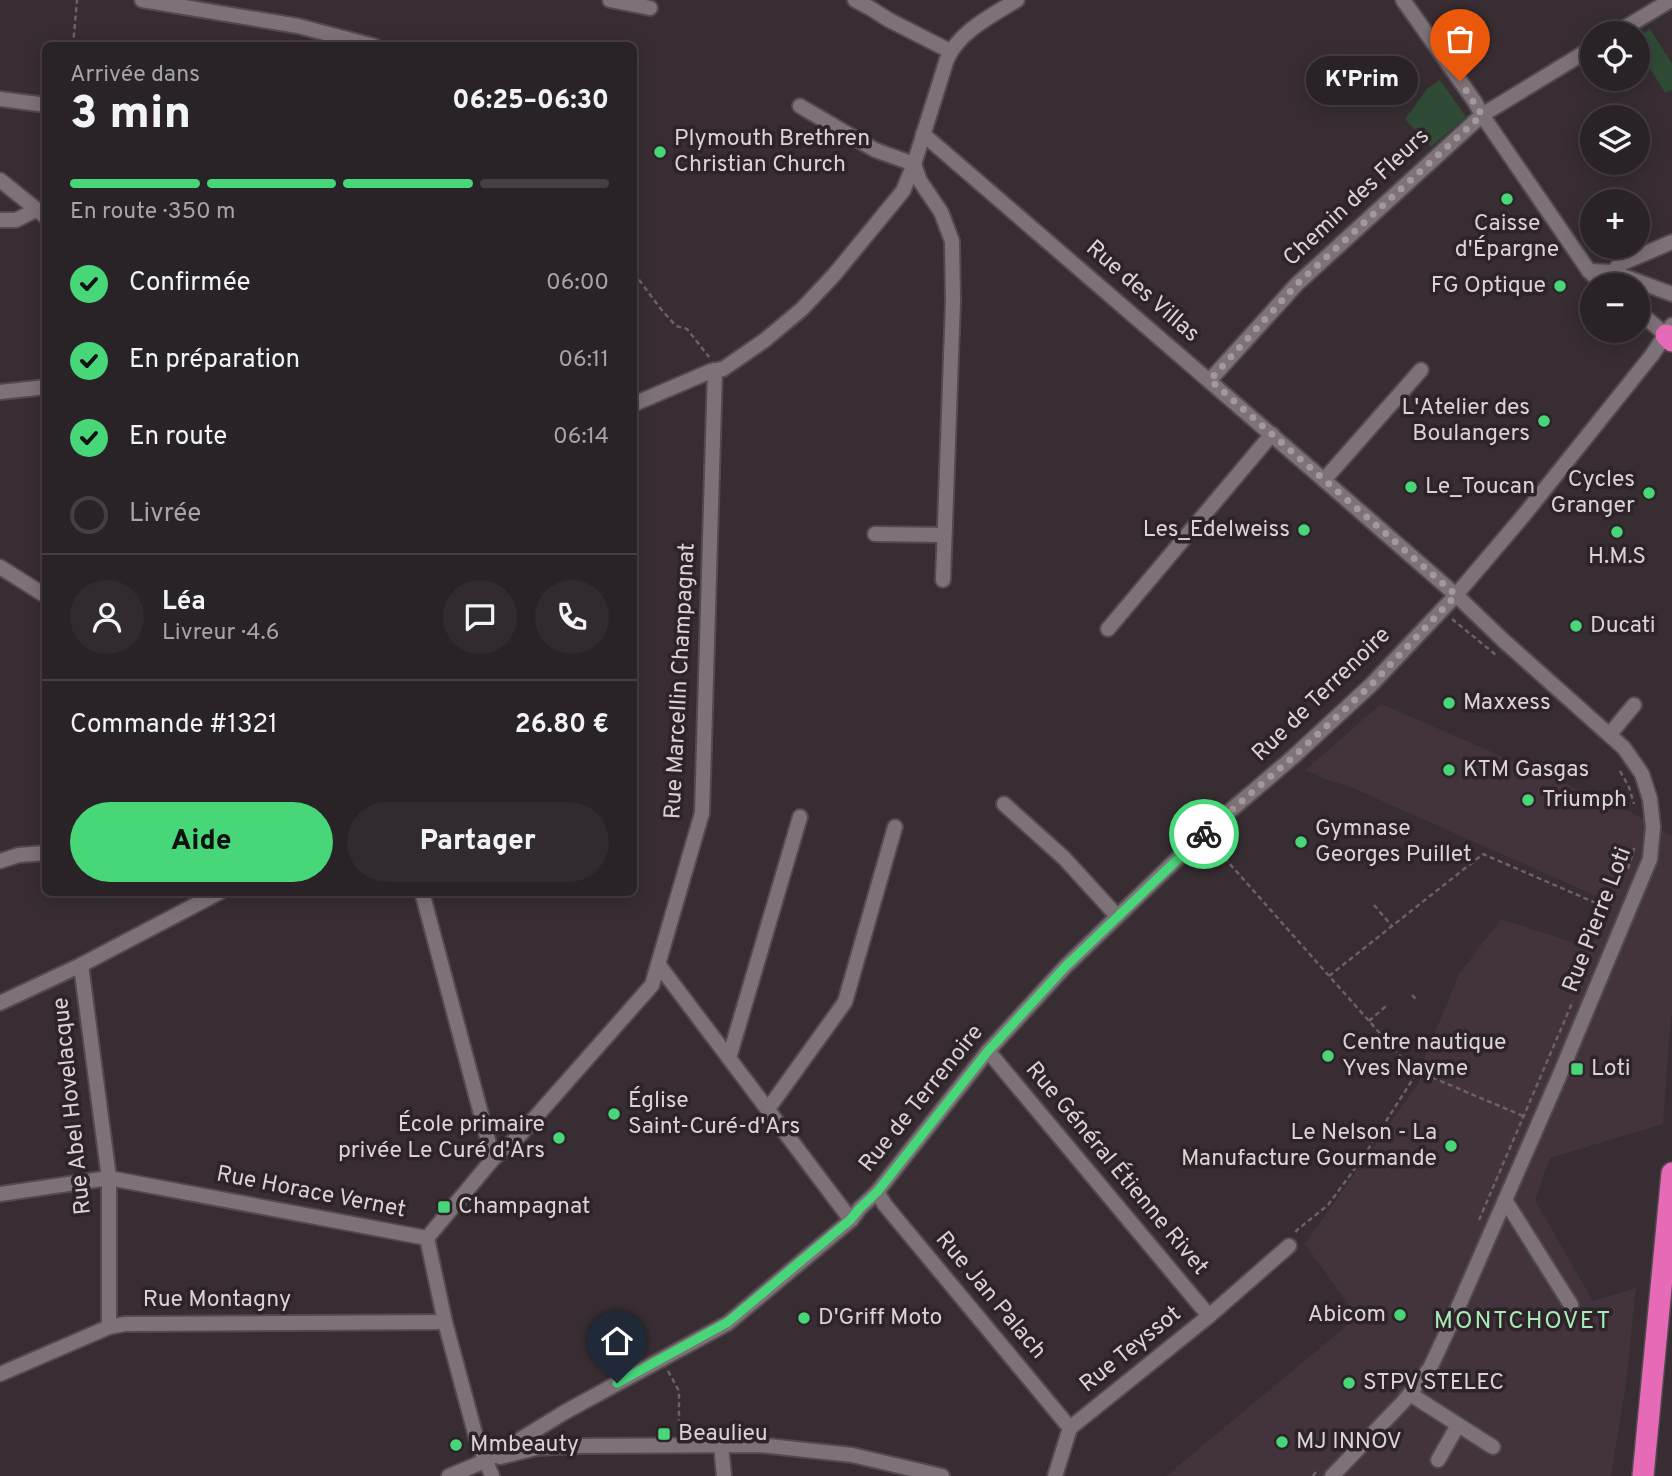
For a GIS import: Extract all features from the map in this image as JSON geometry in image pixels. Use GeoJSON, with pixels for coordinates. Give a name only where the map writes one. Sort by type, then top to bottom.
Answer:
{"type":"FeatureCollection","features":[{"type":"Feature","properties":{"kind":"highway"},"geometry":{"type":"LineString","coordinates":[[1643,1476],[1672,1173]]}},
{"type":"Feature","properties":{"kind":"street"},"geometry":{"type":"LineString","coordinates":[[142,0],[298,26],[359,42]]}},
{"type":"Feature","properties":{"kind":"street"},"geometry":{"type":"LineString","coordinates":[[610,0],[650,8]]}},
{"type":"Feature","properties":{"kind":"street"},"geometry":{"type":"LineString","coordinates":[[855,0],[950,51]]}},
{"type":"Feature","properties":{"kind":"street"},"geometry":{"type":"LineString","coordinates":[[637,403],[723,369],[765,340],[802,309],[834,275],[903,191],[950,51],[964,34],[1017,0]]}},
{"type":"Feature","properties":{"kind":"street"},"geometry":{"type":"LineString","coordinates":[[1403,0],[1589,271],[1612,272],[1672,294]]}},
{"type":"Feature","properties":{"kind":"street"},"geometry":{"type":"LineString","coordinates":[[1637,21],[1667,4]]}},
{"type":"Feature","properties":{"kind":"street","name":"Chemin des Fleurs"},"geometry":{"type":"LineString","coordinates":[[1210,380],[1297,284],[1482,115],[1580,55]]}},
{"type":"Feature","properties":{"kind":"street"},"geometry":{"type":"LineString","coordinates":[[0,99],[42,105]]}},
{"type":"Feature","properties":{"kind":"street"},"geometry":{"type":"LineString","coordinates":[[800,106],[875,150],[914,164]]}},
{"type":"Feature","properties":{"kind":"street","name":"Rue des Villas"},"geometry":{"type":"LineString","coordinates":[[923,134],[1456,595]]}},
{"type":"Feature","properties":{"kind":"street"},"geometry":{"type":"LineString","coordinates":[[914,164],[920,181],[941,212],[952,241],[953,301],[943,580]]}},
{"type":"Feature","properties":{"kind":"street"},"geometry":{"type":"LineString","coordinates":[[0,180],[41,214]]}},
{"type":"Feature","properties":{"kind":"street"},"geometry":{"type":"LineString","coordinates":[[0,220],[16,220],[41,214]]}},
{"type":"Feature","properties":{"kind":"street"},"geometry":{"type":"LineString","coordinates":[[1612,272],[1620,264],[1672,242]]}},
{"type":"Feature","properties":{"kind":"street"},"geometry":{"type":"LineString","coordinates":[[1650,320],[1670,334]]}},
{"type":"Feature","properties":{"kind":"street","name":"Rue de Terrenoire"},"geometry":{"type":"LineString","coordinates":[[449,1476],[485,1461],[565,1412],[728,1322],[850,1220],[877,1192],[988,1051],[1065,967],[1203,834],[1292,758],[1371,685],[1456,595],[1670,334]]}},
{"type":"Feature","properties":{"kind":"street"},"geometry":{"type":"LineString","coordinates":[[1324,480],[1421,370]]}},
{"type":"Feature","properties":{"kind":"street","name":"Rue Marcellin Champagnat"},"geometry":{"type":"LineString","coordinates":[[427,1238],[493,1159],[518,1137],[652,985],[702,813],[713,371]]}},
{"type":"Feature","properties":{"kind":"street"},"geometry":{"type":"LineString","coordinates":[[0,392],[42,387]]}},
{"type":"Feature","properties":{"kind":"street"},"geometry":{"type":"LineString","coordinates":[[1108,629],[1272,434]]}},
{"type":"Feature","properties":{"kind":"street"},"geometry":{"type":"LineString","coordinates":[[875,534],[944,534]]}},
{"type":"Feature","properties":{"kind":"street"},"geometry":{"type":"LineString","coordinates":[[0,567],[42,593]]}},
{"type":"Feature","properties":{"kind":"street","name":"Rue Pierre Loti"},"geometry":{"type":"LineString","coordinates":[[1332,1476],[1410,1394],[1430,1368],[1650,859],[1653,827],[1650,799],[1642,774],[1624,748],[1456,595]]}},
{"type":"Feature","properties":{"kind":"street"},"geometry":{"type":"LineString","coordinates":[[1610,734],[1634,705]]}},
{"type":"Feature","properties":{"kind":"street"},"geometry":{"type":"LineString","coordinates":[[1004,804],[1064,858],[1117,916]]}},
{"type":"Feature","properties":{"kind":"street"},"geometry":{"type":"LineString","coordinates":[[729,1058],[800,817]]}},
{"type":"Feature","properties":{"kind":"street"},"geometry":{"type":"LineString","coordinates":[[768,1109],[845,1002],[895,827]]}},
{"type":"Feature","properties":{"kind":"street"},"geometry":{"type":"LineString","coordinates":[[0,861],[19,855],[42,853]]}},
{"type":"Feature","properties":{"kind":"street"},"geometry":{"type":"LineString","coordinates":[[0,1003],[81,965],[212,896]]}},
{"type":"Feature","properties":{"kind":"street"},"geometry":{"type":"LineString","coordinates":[[423,896],[493,1159]]}},
{"type":"Feature","properties":{"kind":"street"},"geometry":{"type":"LineString","coordinates":[[658,964],[850,1220]]}},
{"type":"Feature","properties":{"kind":"street","name":"Rue Abel Hovelacque"},"geometry":{"type":"LineString","coordinates":[[81,965],[109,1178],[109,1327]]}},
{"type":"Feature","properties":{"kind":"street","name":"Rue Général Étienne Rivet"},"geometry":{"type":"LineString","coordinates":[[988,1051],[1209,1316]]}},
{"type":"Feature","properties":{"kind":"street","name":"Rue Horace Vernet"},"geometry":{"type":"LineString","coordinates":[[0,1194],[109,1178],[427,1238],[445,1322],[476,1437],[492,1476]]}},
{"type":"Feature","properties":{"kind":"street","name":"Rue Jan Palach"},"geometry":{"type":"LineString","coordinates":[[877,1192],[1070,1428]]}},
{"type":"Feature","properties":{"kind":"street"},"geometry":{"type":"LineString","coordinates":[[1505,1199],[1572,1305]]}},
{"type":"Feature","properties":{"kind":"street","name":"Rue Teyssot"},"geometry":{"type":"LineString","coordinates":[[1070,1428],[1209,1316],[1289,1246]]}},
{"type":"Feature","properties":{"kind":"street","name":"Rue Montagny"},"geometry":{"type":"LineString","coordinates":[[0,1374],[109,1327],[125,1324],[445,1322]]}},
{"type":"Feature","properties":{"kind":"street"},"geometry":{"type":"LineString","coordinates":[[1410,1394],[1493,1447]]}},
{"type":"Feature","properties":{"kind":"street"},"geometry":{"type":"LineString","coordinates":[[1438,1460],[1458,1425]]}},
{"type":"Feature","properties":{"kind":"street"},"geometry":{"type":"LineString","coordinates":[[1055,1476],[1070,1428]]}},
{"type":"Feature","properties":{"kind":"street"},"geometry":{"type":"LineString","coordinates":[[721,1445],[724,1476]]}},
{"type":"Feature","properties":{"kind":"street"},"geometry":{"type":"LineString","coordinates":[[485,1461],[537,1448],[760,1445],[852,1455],[942,1476]]}},
{"type":"Feature","properties":{"kind":"path"},"geometry":{"type":"LineString","coordinates":[[73,42],[77,0]]}},
{"type":"Feature","properties":{"kind":"path"},"geometry":{"type":"LineString","coordinates":[[637,277],[676,326],[687,328],[709,357],[713,371]]}},
{"type":"Feature","properties":{"kind":"path"},"geometry":{"type":"LineString","coordinates":[[1441,611],[1504,662]]}},
{"type":"Feature","properties":{"kind":"path"},"geometry":{"type":"LineString","coordinates":[[1619,769],[1635,805]]}},
{"type":"Feature","properties":{"kind":"path"},"geometry":{"type":"LineString","coordinates":[[1203,834],[1416,1074],[1424,1074],[1538,1123]]}},
{"type":"Feature","properties":{"kind":"path"},"geometry":{"type":"LineString","coordinates":[[1629,869],[1636,844]]}},
{"type":"Feature","properties":{"kind":"path"},"geometry":{"type":"LineString","coordinates":[[1329,976],[1483,853],[1612,910]]}},
{"type":"Feature","properties":{"kind":"path"},"geometry":{"type":"LineString","coordinates":[[1374,905],[1392,926]]}},
{"type":"Feature","properties":{"kind":"path"},"geometry":{"type":"LineString","coordinates":[[1412,995],[1416,999]]}},
{"type":"Feature","properties":{"kind":"path"},"geometry":{"type":"LineString","coordinates":[[1478,1222],[1576,995]]}},
{"type":"Feature","properties":{"kind":"path"},"geometry":{"type":"LineString","coordinates":[[1369,1021],[1386,1006]]}},
{"type":"Feature","properties":{"kind":"path"},"geometry":{"type":"LineString","coordinates":[[1297,1230],[1328,1205],[1362,1159],[1416,1074]]}},
{"type":"Feature","properties":{"kind":"path"},"geometry":{"type":"LineString","coordinates":[[662,1359],[679,1391],[679,1446]]}},
{"type":"Feature","properties":{"kind":"path"},"geometry":{"type":"LineString","coordinates":[[1313,1476],[1319,1468]]}},
{"type":"Feature","properties":{"kind":"shaded area"},"geometry":{"type":"Polygon","coordinates":[[[1381,704],[1631,812],[1672,836],[1672,1011],[1663,1124],[1550,1158],[1535,1200],[1593,1301],[1636,1288],[1626,1384],[1611,1476],[1166,1476],[1357,1317],[1305,1244],[1419,1082],[1422,1064],[1459,974],[1501,919],[1590,948],[1612,903],[1348,786],[1305,770],[1381,704]]]}},
{"type":"Feature","properties":{"kind":"green space"},"geometry":{"type":"Polygon","coordinates":[[[1650,29],[1672,64],[1672,90],[1665,93],[1650,68],[1650,29]]]}},
{"type":"Feature","properties":{"kind":"green space"},"geometry":{"type":"Polygon","coordinates":[[[1440,80],[1466,117],[1431,147],[1405,119],[1427,89],[1440,80]]]}},
{"type":"Feature","properties":{"kind":"way so far"},"geometry":{"type":"LineString","coordinates":[[1204,834],[1371,685],[1456,595],[1210,380],[1297,284],[1482,115],[1460,81]]}},
{"type":"Feature","properties":{"kind":"place","name":"K'Prim"},"geometry":{"type":"Point","coordinates":[1460,81]}},
{"type":"Feature","properties":{"kind":"place","name":"Plymouth Brethren Christian Church"},"geometry":{"type":"Point","coordinates":[660,152]}},
{"type":"Feature","properties":{"kind":"place","name":"Caisse d'Épargne"},"geometry":{"type":"Point","coordinates":[1507,199]}},
{"type":"Feature","properties":{"kind":"place","name":"FG Optique"},"geometry":{"type":"Point","coordinates":[1560,286]}},
{"type":"Feature","properties":{"kind":"place","name":"L'Atelier des Boulangers"},"geometry":{"type":"Point","coordinates":[1544,421]}},
{"type":"Feature","properties":{"kind":"place","name":"Le_Toucan"},"geometry":{"type":"Point","coordinates":[1411,487]}},
{"type":"Feature","properties":{"kind":"place","name":"Cycles Granger"},"geometry":{"type":"Point","coordinates":[1649,493]}},
{"type":"Feature","properties":{"kind":"place","name":"Les_Edelweiss"},"geometry":{"type":"Point","coordinates":[1304,530]}},
{"type":"Feature","properties":{"kind":"place","name":"H.M.S"},"geometry":{"type":"Point","coordinates":[1617,532]}},
{"type":"Feature","properties":{"kind":"place","name":"Ducati"},"geometry":{"type":"Point","coordinates":[1576,626]}},
{"type":"Feature","properties":{"kind":"place","name":"Maxxess"},"geometry":{"type":"Point","coordinates":[1449,703]}},
{"type":"Feature","properties":{"kind":"place","name":"KTM Gasgas"},"geometry":{"type":"Point","coordinates":[1449,770]}},
{"type":"Feature","properties":{"kind":"place","name":"Triumph"},"geometry":{"type":"Point","coordinates":[1528,800]}},
{"type":"Feature","properties":{"kind":"place","name":"Gymnase Georges Puillet"},"geometry":{"type":"Point","coordinates":[1301,842]}},
{"type":"Feature","properties":{"kind":"place","name":"Centre nautique Yves Nayme"},"geometry":{"type":"Point","coordinates":[1328,1056]}},
{"type":"Feature","properties":{"kind":"place","name":"Loti"},"geometry":{"type":"Point","coordinates":[1577,1069]}},
{"type":"Feature","properties":{"kind":"place","name":"Église Saint-Curé-d'Ars"},"geometry":{"type":"Point","coordinates":[614,1114]}},
{"type":"Feature","properties":{"kind":"place","name":"École primaire privée Le Curé d'Ars"},"geometry":{"type":"Point","coordinates":[559,1138]}},
{"type":"Feature","properties":{"kind":"place","name":"Le Nelson - La Manufacture Gourmande"},"geometry":{"type":"Point","coordinates":[1451,1146]}},
{"type":"Feature","properties":{"kind":"place","name":"Champagnat"},"geometry":{"type":"Point","coordinates":[444,1207]}},
{"type":"Feature","properties":{"kind":"place","name":"Abicom"},"geometry":{"type":"Point","coordinates":[1400,1315]}},
{"type":"Feature","properties":{"kind":"place","name":"D'Griff Moto"},"geometry":{"type":"Point","coordinates":[804,1318]}},
{"type":"Feature","properties":{"kind":"place","name":"STPV STELEC"},"geometry":{"type":"Point","coordinates":[1349,1383]}},
{"type":"Feature","properties":{"kind":"place","name":"Beaulieu"},"geometry":{"type":"Point","coordinates":[664,1434]}},
{"type":"Feature","properties":{"kind":"place","name":"MJ INNOV"},"geometry":{"type":"Point","coordinates":[1282,1442]}},
{"type":"Feature","properties":{"kind":"place","name":"Mmbeauty"},"geometry":{"type":"Point","coordinates":[456,1445]}},
{"type":"Feature","properties":{"kind":"district","name":"MONTCHOVET"},"geometry":{"type":"Point","coordinates":[1523,1322]}},
{"type":"Feature","properties":{"kind":"route"},"geometry":{"type":"LineString","coordinates":[[617,1383],[728,1322],[850,1220],[877,1192],[988,1051],[1065,967],[1204,834]]}}]}
